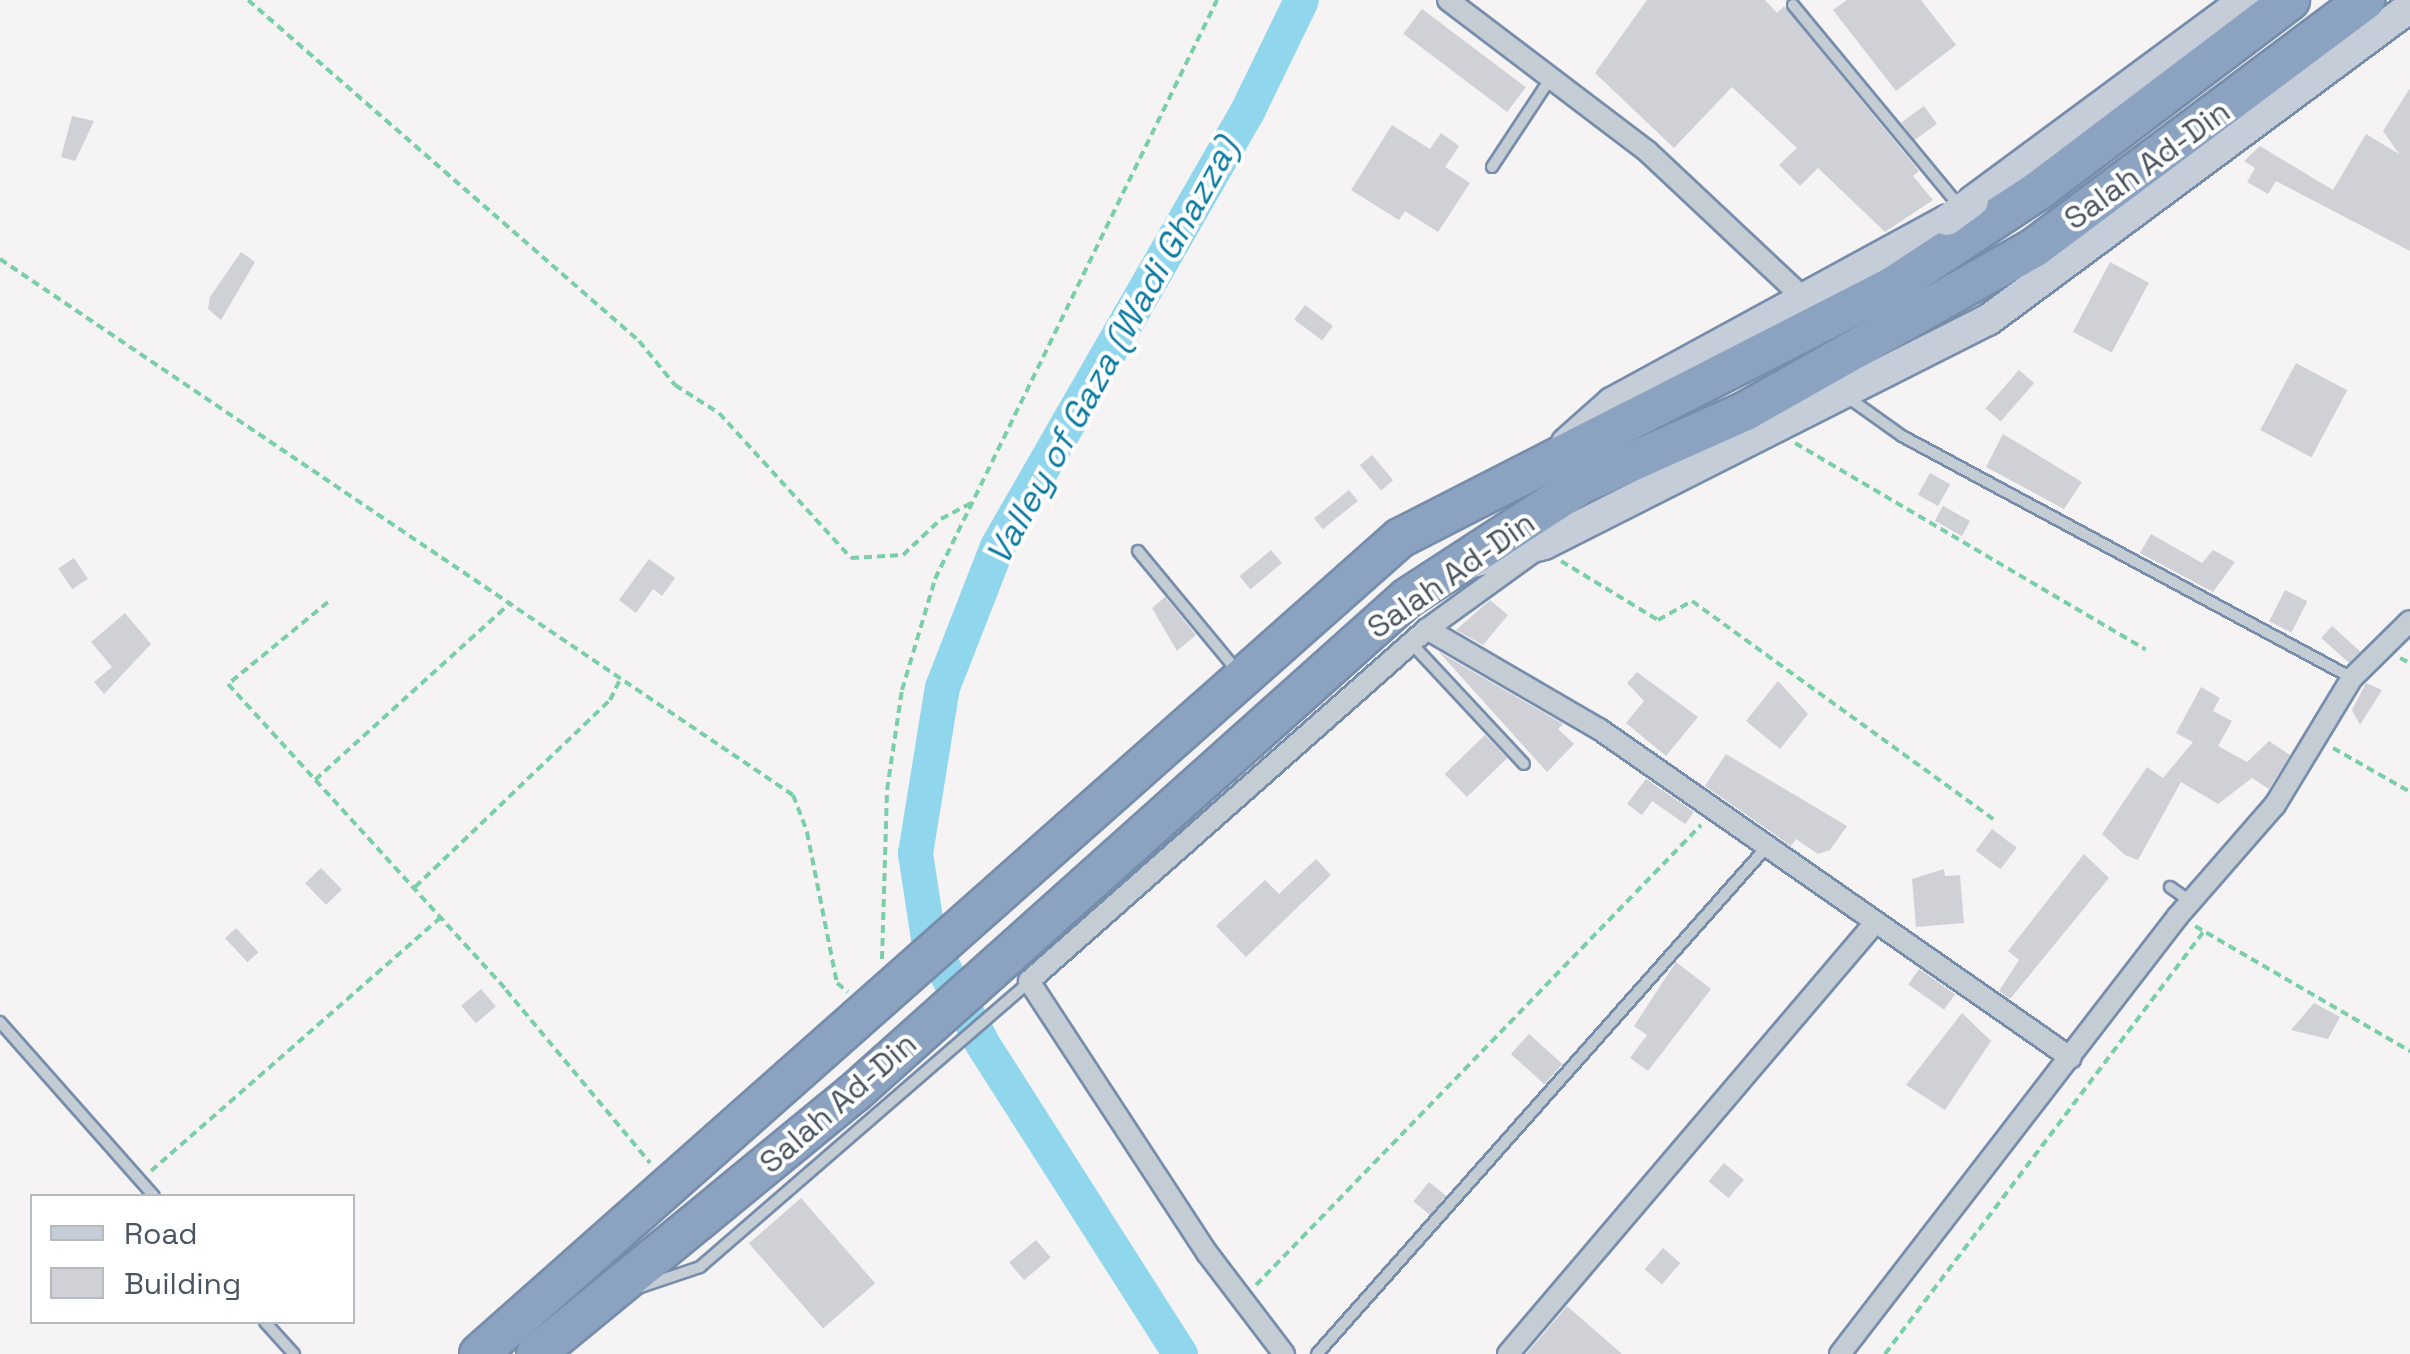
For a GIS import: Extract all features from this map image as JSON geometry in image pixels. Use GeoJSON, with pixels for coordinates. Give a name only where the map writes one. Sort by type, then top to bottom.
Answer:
{"type":"FeatureCollection","features":[{"type":"Feature","properties":{"kind":"highway","name":"Salah Ad-Din"},"geometry":{"type":"LineString","coordinates":[[478,1354],[873,1010],[1400,538],[1820,311],[2290,0]]}},
{"type":"Feature","properties":{"kind":"highway","name":"Salah Ad-Din"},"geometry":{"type":"LineString","coordinates":[[538,1353],[896,1053],[1407,598],[1582,484],[1744,412],[2034,248],[2364,0]]}},
{"type":"Feature","properties":{"kind":"main road"},"geometry":{"type":"LineString","coordinates":[[1966,217],[2246,0]]}},
{"type":"Feature","properties":{"kind":"main road"},"geometry":{"type":"LineString","coordinates":[[1456,566],[1544,544],[1776,432],[1988,320],[2410,8]]}},
{"type":"Feature","properties":{"kind":"street"},"geometry":{"type":"LineString","coordinates":[[1448,0],[1552,75],[1820,311]]}},
{"type":"Feature","properties":{"kind":"street"},"geometry":{"type":"LineString","coordinates":[[1284,1354],[1242,1299],[1029,981],[1420,636],[1544,544]]}},
{"type":"Feature","properties":{"kind":"street"},"geometry":{"type":"LineString","coordinates":[[1840,1354],[2184,909],[2275,805],[2352,678],[2410,621]]}},
{"type":"Feature","properties":{"kind":"street"},"geometry":{"type":"LineString","coordinates":[[1420,636],[1599,728],[1712,814],[2071,1058]]}},
{"type":"Feature","properties":{"kind":"street"},"geometry":{"type":"LineString","coordinates":[[1508,1354],[1874,924]]}},
{"type":"Feature","properties":{"kind":"lane"},"geometry":{"type":"LineString","coordinates":[[1793,5],[1966,217]]}},
{"type":"Feature","properties":{"kind":"lane"},"geometry":{"type":"LineString","coordinates":[[1492,167],[1552,75]]}},
{"type":"Feature","properties":{"kind":"lane"},"geometry":{"type":"LineString","coordinates":[[1846,395],[1902,436],[2352,678]]}},
{"type":"Feature","properties":{"kind":"lane"},"geometry":{"type":"LineString","coordinates":[[1138,552],[1242,676]]}},
{"type":"Feature","properties":{"kind":"lane"},"geometry":{"type":"LineString","coordinates":[[1420,636],[1524,764]]}},
{"type":"Feature","properties":{"kind":"lane"},"geometry":{"type":"LineString","coordinates":[[1317,1354],[1764,850]]}},
{"type":"Feature","properties":{"kind":"lane"},"geometry":{"type":"LineString","coordinates":[[2170,887],[2184,909]]}},
{"type":"Feature","properties":{"kind":"lane"},"geometry":{"type":"LineString","coordinates":[[606,1297],[700,1268],[1029,981]]}},
{"type":"Feature","properties":{"kind":"lane"},"geometry":{"type":"LineString","coordinates":[[0,1022],[152,1194]]}},
{"type":"Feature","properties":{"kind":"lane"},"geometry":{"type":"LineString","coordinates":[[267,1324],[294,1354]]}},
{"type":"Feature","properties":{"kind":"path"},"geometry":{"type":"LineString","coordinates":[[248,0],[639,342],[675,385],[719,414],[851,558],[903,555],[941,519],[974,501]]}},
{"type":"Feature","properties":{"kind":"path"},"geometry":{"type":"LineString","coordinates":[[0,259],[792,795],[808,832],[836,983],[873,1010],[883,960],[880,857],[902,690],[935,578],[1216,0]]}},
{"type":"Feature","properties":{"kind":"path"},"geometry":{"type":"LineString","coordinates":[[1776,432],[2146,650]]}},
{"type":"Feature","properties":{"kind":"path"},"geometry":{"type":"LineString","coordinates":[[1544,544],[1576,574],[1658,620],[1692,601],[1992,819]]}},
{"type":"Feature","properties":{"kind":"path"},"geometry":{"type":"LineString","coordinates":[[328,602],[228,684],[440,917],[669,1186]]}},
{"type":"Feature","properties":{"kind":"path"},"geometry":{"type":"LineString","coordinates":[[315,780],[511,602]]}},
{"type":"Feature","properties":{"kind":"path"},"geometry":{"type":"LineString","coordinates":[[414,888],[610,700],[621,677]]}},
{"type":"Feature","properties":{"kind":"path"},"geometry":{"type":"LineString","coordinates":[[2315,738],[2410,792]]}},
{"type":"Feature","properties":{"kind":"path"},"geometry":{"type":"LineString","coordinates":[[1242,1299],[1712,814]]}},
{"type":"Feature","properties":{"kind":"path"},"geometry":{"type":"LineString","coordinates":[[2184,909],[2204,931],[2410,1052]]}},
{"type":"Feature","properties":{"kind":"path"},"geometry":{"type":"LineString","coordinates":[[140,1180],[440,917]]}},
{"type":"Feature","properties":{"kind":"path"},"geometry":{"type":"LineString","coordinates":[[1885,1354],[2204,931]]}},
{"type":"Feature","properties":{"kind":"building"},"geometry":{"type":"Polygon","coordinates":[[[1647,0],[1765,0],[1777,13],[1784,6],[1919,171],[1913,176],[1933,200],[1885,232],[1818,168],[1800,186],[1779,165],[1797,148],[1732,87],[1674,148],[1595,73],[1647,0]]]}},
{"type":"Feature","properties":{"kind":"building"},"geometry":{"type":"Polygon","coordinates":[[[1847,0],[1921,0],[1956,45],[1896,91],[1833,10],[1847,0]]]}},
{"type":"Feature","properties":{"kind":"building"},"geometry":{"type":"Polygon","coordinates":[[[1422,9],[1526,87],[1507,112],[1403,34],[1422,9]]]}},
{"type":"Feature","properties":{"kind":"building"},"geometry":{"type":"Polygon","coordinates":[[[2410,88],[2410,251],[2276,181],[2268,194],[2247,182],[2255,168],[2244,161],[2260,146],[2333,190],[2366,134],[2399,154],[2383,131],[2410,88]]]}},
{"type":"Feature","properties":{"kind":"building"},"geometry":{"type":"Polygon","coordinates":[[[1924,106],[1937,124],[1914,140],[1901,122],[1924,106]]]}},
{"type":"Feature","properties":{"kind":"building"},"geometry":{"type":"Polygon","coordinates":[[[72,116],[94,121],[75,161],[61,157],[72,116]]]}},
{"type":"Feature","properties":{"kind":"building"},"geometry":{"type":"Polygon","coordinates":[[[1392,125],[1430,149],[1441,133],[1459,146],[1445,167],[1470,183],[1438,232],[1405,211],[1399,220],[1351,190],[1392,125]]]}},
{"type":"Feature","properties":{"kind":"building"},"geometry":{"type":"Polygon","coordinates":[[[241,252],[255,262],[221,320],[208,309],[210,297],[241,252]]]}},
{"type":"Feature","properties":{"kind":"building"},"geometry":{"type":"Polygon","coordinates":[[[2110,262],[2149,283],[2112,352],[2073,332],[2110,262]]]}},
{"type":"Feature","properties":{"kind":"building"},"geometry":{"type":"Polygon","coordinates":[[[1305,305],[1333,326],[1322,340],[1294,319],[1305,305]]]}},
{"type":"Feature","properties":{"kind":"building"},"geometry":{"type":"Polygon","coordinates":[[[2296,363],[2347,390],[2312,457],[2260,430],[2296,363]]]}},
{"type":"Feature","properties":{"kind":"building"},"geometry":{"type":"Polygon","coordinates":[[[2019,370],[2034,383],[2001,422],[1986,408],[2019,370]]]}},
{"type":"Feature","properties":{"kind":"building"},"geometry":{"type":"Polygon","coordinates":[[[2003,434],[2082,482],[2064,509],[1986,467],[2003,434]]]}},
{"type":"Feature","properties":{"kind":"building"},"geometry":{"type":"Polygon","coordinates":[[[1372,455],[1393,480],[1381,491],[1360,465],[1372,455]]]}},
{"type":"Feature","properties":{"kind":"building"},"geometry":{"type":"Polygon","coordinates":[[[1930,473],[1950,484],[1938,506],[1918,495],[1930,473]]]}},
{"type":"Feature","properties":{"kind":"building"},"geometry":{"type":"Polygon","coordinates":[[[1349,490],[1358,501],[1323,529],[1314,518],[1349,490]]]}},
{"type":"Feature","properties":{"kind":"building"},"geometry":{"type":"Polygon","coordinates":[[[1943,506],[1970,521],[1962,536],[1935,521],[1943,506]]]}},
{"type":"Feature","properties":{"kind":"building"},"geometry":{"type":"Polygon","coordinates":[[[2151,534],[2202,563],[2213,550],[2235,562],[2213,592],[2140,553],[2151,534]]]}},
{"type":"Feature","properties":{"kind":"building"},"geometry":{"type":"Polygon","coordinates":[[[1271,550],[1282,563],[1251,589],[1240,576],[1271,550]]]}},
{"type":"Feature","properties":{"kind":"building"},"geometry":{"type":"Polygon","coordinates":[[[74,558],[88,579],[72,589],[58,569],[74,558]]]}},
{"type":"Feature","properties":{"kind":"building"},"geometry":{"type":"Polygon","coordinates":[[[649,559],[675,578],[662,596],[653,589],[636,613],[619,600],[649,559]]]}},
{"type":"Feature","properties":{"kind":"building"},"geometry":{"type":"Polygon","coordinates":[[[2285,590],[2307,601],[2291,633],[2269,621],[2285,590]]]}},
{"type":"Feature","properties":{"kind":"building"},"geometry":{"type":"Polygon","coordinates":[[[1165,597],[1196,635],[1177,651],[1152,608],[1165,597]]]}},
{"type":"Feature","properties":{"kind":"building"},"geometry":{"type":"Polygon","coordinates":[[[1490,600],[1508,615],[1483,645],[1456,630],[1490,600]]]}},
{"type":"Feature","properties":{"kind":"building"},"geometry":{"type":"Polygon","coordinates":[[[125,613],[151,644],[104,694],[94,682],[112,667],[91,642],[125,613]]]}},
{"type":"Feature","properties":{"kind":"building"},"geometry":{"type":"Polygon","coordinates":[[[2332,626],[2360,651],[2350,663],[2321,638],[2332,626]]]}},
{"type":"Feature","properties":{"kind":"building"},"geometry":{"type":"Polygon","coordinates":[[[1439,652],[1563,724],[1558,729],[1574,744],[1547,772],[1439,652]]]}},
{"type":"Feature","properties":{"kind":"building"},"geometry":{"type":"Polygon","coordinates":[[[1637,672],[1698,717],[1666,756],[1626,723],[1644,701],[1627,683],[1637,672]]]}},
{"type":"Feature","properties":{"kind":"building"},"geometry":{"type":"Polygon","coordinates":[[[1778,681],[1808,714],[1780,749],[1746,721],[1778,681]]]}},
{"type":"Feature","properties":{"kind":"building"},"geometry":{"type":"Polygon","coordinates":[[[2366,683],[2382,690],[2360,725],[2352,710],[2366,683]]]}},
{"type":"Feature","properties":{"kind":"building"},"geometry":{"type":"Polygon","coordinates":[[[2201,687],[2220,698],[2213,711],[2232,721],[2218,746],[2247,762],[2269,741],[2290,755],[2269,789],[2252,778],[2218,804],[2181,782],[2138,860],[2125,855],[2102,834],[2147,767],[2163,778],[2193,742],[2176,733],[2201,687]]]}},
{"type":"Feature","properties":{"kind":"building"},"geometry":{"type":"Polygon","coordinates":[[[1485,735],[1507,758],[1467,797],[1445,774],[1485,735]]]}},
{"type":"Feature","properties":{"kind":"building"},"geometry":{"type":"Polygon","coordinates":[[[1726,754],[1847,826],[1830,850],[1818,854],[1796,839],[1791,846],[1705,786],[1726,754]]]}},
{"type":"Feature","properties":{"kind":"building"},"geometry":{"type":"Polygon","coordinates":[[[1646,779],[1694,812],[1685,824],[1652,801],[1642,815],[1627,804],[1646,779]]]}},
{"type":"Feature","properties":{"kind":"building"},"geometry":{"type":"Polygon","coordinates":[[[1992,829],[2017,848],[2001,869],[1976,851],[1992,829]]]}},
{"type":"Feature","properties":{"kind":"building"},"geometry":{"type":"Polygon","coordinates":[[[2084,854],[2109,878],[2010,999],[1999,991],[2019,960],[2008,951],[2084,854]]]}},
{"type":"Feature","properties":{"kind":"building"},"geometry":{"type":"Polygon","coordinates":[[[1316,859],[1331,875],[1246,957],[1216,926],[1265,880],[1279,894],[1316,859]]]}},
{"type":"Feature","properties":{"kind":"building"},"geometry":{"type":"Polygon","coordinates":[[[321,868],[342,890],[326,905],[305,883],[321,868]]]}},
{"type":"Feature","properties":{"kind":"building"},"geometry":{"type":"Polygon","coordinates":[[[1944,869],[1945,876],[1960,875],[1964,923],[1916,927],[1912,879],[1944,869]]]}},
{"type":"Feature","properties":{"kind":"building"},"geometry":{"type":"Polygon","coordinates":[[[236,928],[259,952],[248,962],[225,938],[236,928]]]}},
{"type":"Feature","properties":{"kind":"building"},"geometry":{"type":"Polygon","coordinates":[[[1676,962],[1711,989],[1648,1071],[1630,1058],[1647,1035],[1634,1026],[1676,962]]]}},
{"type":"Feature","properties":{"kind":"building"},"geometry":{"type":"Polygon","coordinates":[[[1919,969],[1955,994],[1944,1010],[1908,985],[1919,969]]]}},
{"type":"Feature","properties":{"kind":"building"},"geometry":{"type":"Polygon","coordinates":[[[481,989],[496,1007],[476,1023],[461,1006],[481,989]]]}},
{"type":"Feature","properties":{"kind":"building"},"geometry":{"type":"Polygon","coordinates":[[[2314,1003],[2340,1017],[2328,1039],[2291,1030],[2314,1003]]]}},
{"type":"Feature","properties":{"kind":"building"},"geometry":{"type":"Polygon","coordinates":[[[1962,1013],[1991,1041],[1945,1110],[1906,1085],[1962,1013]]]}},
{"type":"Feature","properties":{"kind":"building"},"geometry":{"type":"Polygon","coordinates":[[[1529,1034],[1562,1064],[1544,1084],[1511,1054],[1529,1034]]]}},
{"type":"Feature","properties":{"kind":"building"},"geometry":{"type":"Polygon","coordinates":[[[1724,1163],[1744,1180],[1728,1198],[1709,1181],[1724,1163]]]}},
{"type":"Feature","properties":{"kind":"building"},"geometry":{"type":"Polygon","coordinates":[[[1429,1182],[1446,1196],[1430,1215],[1413,1201],[1429,1182]]]}},
{"type":"Feature","properties":{"kind":"building"},"geometry":{"type":"Polygon","coordinates":[[[801,1198],[875,1283],[823,1329],[749,1243],[801,1198]]]}},
{"type":"Feature","properties":{"kind":"building"},"geometry":{"type":"Polygon","coordinates":[[[1036,1240],[1051,1258],[1024,1280],[1009,1262],[1036,1240]]]}},
{"type":"Feature","properties":{"kind":"building"},"geometry":{"type":"Polygon","coordinates":[[[1663,1248],[1680,1263],[1662,1284],[1645,1269],[1663,1248]]]}},
{"type":"Feature","properties":{"kind":"building"},"geometry":{"type":"Polygon","coordinates":[[[1567,1306],[1622,1354],[1526,1354],[1567,1306]]]}},
{"type":"Feature","properties":{"kind":"waterway","name":"Valley of Gaza (Wadi Ghazza)"},"geometry":{"type":"LineString","coordinates":[[1180,1354],[982,1043],[928,938],[915,853],[942,687],[997,546],[1247,111],[1301,0]]}}]}
